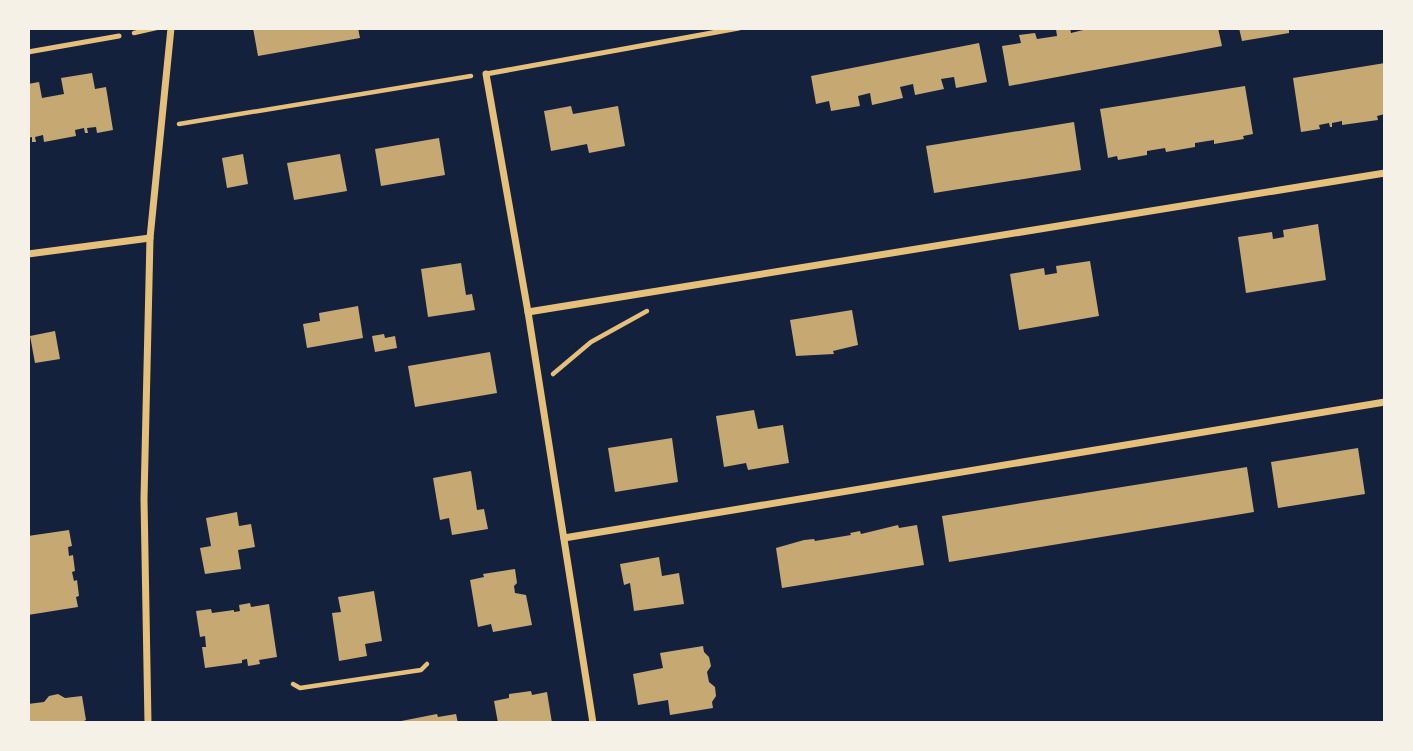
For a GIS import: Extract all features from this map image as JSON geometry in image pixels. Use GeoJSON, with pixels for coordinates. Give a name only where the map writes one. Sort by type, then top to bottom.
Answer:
{"type":"FeatureCollection","features":[{"type":"Feature","properties":{"kind":"street"},"geometry":{"type":"LineString","coordinates":[[148,723],[144,499],[150,238],[171,28]]}},
{"type":"Feature","properties":{"kind":"street"},"geometry":{"type":"LineString","coordinates":[[485,74],[528,312],[593,723]]}},
{"type":"Feature","properties":{"kind":"street"},"geometry":{"type":"LineString","coordinates":[[528,312],[1385,173]]}},
{"type":"Feature","properties":{"kind":"street"},"geometry":{"type":"LineString","coordinates":[[28,254],[150,238]]}},
{"type":"Feature","properties":{"kind":"street"},"geometry":{"type":"LineString","coordinates":[[565,538],[1385,402]]}},
{"type":"Feature","properties":{"kind":"lane"},"geometry":{"type":"LineString","coordinates":[[485,74],[739,28]]}},
{"type":"Feature","properties":{"kind":"lane"},"geometry":{"type":"LineString","coordinates":[[28,52],[119,36]]}},
{"type":"Feature","properties":{"kind":"path"},"geometry":{"type":"LineString","coordinates":[[119,36],[156,28]]}},
{"type":"Feature","properties":{"kind":"path"},"geometry":{"type":"LineString","coordinates":[[162,127],[485,74]]}},
{"type":"Feature","properties":{"kind":"path"},"geometry":{"type":"LineString","coordinates":[[540,386],[590,342],[650,310]]}},
{"type":"Feature","properties":{"kind":"path"},"geometry":{"type":"LineString","coordinates":[[293,684],[300,688],[421,670],[427,664]]}},
{"type":"Feature","properties":{"kind":"building"},"geometry":{"type":"Polygon","coordinates":[[[253,28],[358,28],[360,38],[258,56],[253,28]]]}},
{"type":"Feature","properties":{"kind":"building"},"geometry":{"type":"Polygon","coordinates":[[[1070,28],[1071,33],[1091,28],[1218,28],[1222,46],[1009,86],[1002,46],[1021,43],[1019,35],[1035,33],[1037,39],[1057,36],[1056,29],[1070,28]]]}},
{"type":"Feature","properties":{"kind":"building"},"geometry":{"type":"Polygon","coordinates":[[[1239,28],[1289,28],[1289,33],[1242,41],[1239,28]]]}},
{"type":"Feature","properties":{"kind":"building"},"geometry":{"type":"Polygon","coordinates":[[[979,43],[987,82],[956,88],[954,77],[941,79],[944,89],[915,95],[913,84],[900,87],[903,98],[872,105],[870,93],[858,96],[860,106],[831,111],[829,101],[816,104],[811,76],[979,43]]]}},
{"type":"Feature","properties":{"kind":"building"},"geometry":{"type":"Polygon","coordinates":[[[1385,63],[1385,114],[1377,116],[1378,120],[1342,125],[1342,121],[1332,123],[1332,127],[1329,123],[1319,125],[1320,129],[1301,132],[1293,78],[1385,63]]]}},
{"type":"Feature","properties":{"kind":"building"},"geometry":{"type":"Polygon","coordinates":[[[92,73],[95,89],[106,87],[113,130],[97,133],[96,127],[87,128],[88,133],[85,133],[84,128],[75,130],[76,136],[44,142],[43,135],[35,137],[36,142],[32,142],[32,137],[28,138],[28,84],[39,82],[42,98],[64,94],[61,78],[92,73]]]}},
{"type":"Feature","properties":{"kind":"building"},"geometry":{"type":"Polygon","coordinates":[[[1245,86],[1253,134],[1243,136],[1244,139],[1214,144],[1214,140],[1195,143],[1195,147],[1166,152],[1165,148],[1147,151],[1147,155],[1118,160],[1117,156],[1108,158],[1100,109],[1245,86]]]}},
{"type":"Feature","properties":{"kind":"building"},"geometry":{"type":"Polygon","coordinates":[[[571,106],[573,114],[618,106],[625,146],[589,153],[587,144],[551,151],[544,111],[571,106]]]}},
{"type":"Feature","properties":{"kind":"building"},"geometry":{"type":"Polygon","coordinates":[[[1074,122],[1081,170],[934,193],[926,146],[1074,122]]]}},
{"type":"Feature","properties":{"kind":"building"},"geometry":{"type":"Polygon","coordinates":[[[439,138],[445,175],[381,186],[375,149],[439,138]]]}},
{"type":"Feature","properties":{"kind":"building"},"geometry":{"type":"Polygon","coordinates":[[[243,154],[248,184],[227,188],[222,158],[243,154]]]}},
{"type":"Feature","properties":{"kind":"building"},"geometry":{"type":"Polygon","coordinates":[[[340,154],[347,191],[294,200],[287,163],[340,154]]]}},
{"type":"Feature","properties":{"kind":"building"},"geometry":{"type":"Polygon","coordinates":[[[1318,224],[1326,280],[1246,293],[1238,237],[1272,232],[1273,239],[1284,237],[1283,230],[1318,224]]]}},
{"type":"Feature","properties":{"kind":"building"},"geometry":{"type":"Polygon","coordinates":[[[1090,261],[1099,316],[1019,330],[1010,274],[1044,268],[1045,275],[1057,273],[1056,266],[1090,261]]]}},
{"type":"Feature","properties":{"kind":"building"},"geometry":{"type":"Polygon","coordinates":[[[461,263],[466,295],[472,294],[475,310],[428,317],[421,269],[461,263]]]}},
{"type":"Feature","properties":{"kind":"building"},"geometry":{"type":"Polygon","coordinates":[[[358,306],[363,338],[307,348],[303,324],[320,321],[319,313],[358,306]]]}},
{"type":"Feature","properties":{"kind":"building"},"geometry":{"type":"Polygon","coordinates":[[[852,310],[858,345],[833,351],[834,354],[796,356],[790,320],[852,310]]]}},
{"type":"Feature","properties":{"kind":"building"},"geometry":{"type":"Polygon","coordinates":[[[55,331],[60,359],[35,363],[30,336],[55,331]]]}},
{"type":"Feature","properties":{"kind":"building"},"geometry":{"type":"Polygon","coordinates":[[[384,334],[385,338],[395,336],[397,348],[375,352],[372,336],[384,334]]]}},
{"type":"Feature","properties":{"kind":"building"},"geometry":{"type":"Polygon","coordinates":[[[490,352],[497,393],[415,407],[408,366],[490,352]]]}},
{"type":"Feature","properties":{"kind":"building"},"geometry":{"type":"Polygon","coordinates":[[[754,410],[758,429],[783,425],[789,463],[748,470],[746,463],[724,467],[716,416],[754,410]]]}},
{"type":"Feature","properties":{"kind":"building"},"geometry":{"type":"Polygon","coordinates":[[[672,438],[678,482],[615,492],[608,448],[672,438]]]}},
{"type":"Feature","properties":{"kind":"building"},"geometry":{"type":"Polygon","coordinates":[[[1358,448],[1365,494],[1278,508],[1271,462],[1358,448]]]}},
{"type":"Feature","properties":{"kind":"building"},"geometry":{"type":"Polygon","coordinates":[[[1247,467],[1254,512],[949,562],[942,516],[1247,467]]]}},
{"type":"Feature","properties":{"kind":"building"},"geometry":{"type":"Polygon","coordinates":[[[471,471],[477,510],[484,509],[488,529],[452,535],[449,518],[440,520],[433,478],[471,471]]]}},
{"type":"Feature","properties":{"kind":"building"},"geometry":{"type":"Polygon","coordinates":[[[237,512],[239,526],[251,524],[255,547],[238,550],[241,569],[205,574],[200,548],[211,546],[206,518],[237,512]]]}},
{"type":"Feature","properties":{"kind":"building"},"geometry":{"type":"Polygon","coordinates":[[[898,525],[899,528],[917,525],[924,565],[782,588],[776,548],[804,540],[815,541],[860,531],[861,534],[898,525]]]}},
{"type":"Feature","properties":{"kind":"building"},"geometry":{"type":"Polygon","coordinates":[[[69,530],[72,546],[68,547],[69,556],[73,555],[75,571],[72,572],[74,581],[77,580],[78,607],[28,615],[28,536],[69,530]]]}},
{"type":"Feature","properties":{"kind":"building"},"geometry":{"type":"Polygon","coordinates":[[[659,557],[662,576],[679,573],[684,604],[634,611],[630,583],[624,585],[620,564],[659,557]]]}},
{"type":"Feature","properties":{"kind":"building"},"geometry":{"type":"Polygon","coordinates":[[[515,569],[515,593],[526,595],[532,625],[493,632],[491,624],[478,627],[470,580],[484,577],[483,574],[515,569]]]}},
{"type":"Feature","properties":{"kind":"building"},"geometry":{"type":"Polygon","coordinates":[[[374,591],[382,641],[365,644],[367,656],[339,661],[332,613],[341,612],[338,597],[374,591]]]}},
{"type":"Feature","properties":{"kind":"building"},"geometry":{"type":"Polygon","coordinates":[[[250,603],[251,607],[269,604],[277,657],[259,660],[260,664],[248,666],[247,659],[242,660],[242,663],[205,668],[202,647],[206,647],[205,636],[200,637],[196,611],[211,609],[212,613],[234,612],[240,611],[239,605],[250,603]]]}},
{"type":"Feature","properties":{"kind":"building"},"geometry":{"type":"Polygon","coordinates":[[[703,646],[711,666],[707,672],[709,682],[715,687],[713,708],[670,715],[668,700],[638,705],[633,674],[663,668],[660,653],[703,646]]]}},
{"type":"Feature","properties":{"kind":"building"},"geometry":{"type":"Polygon","coordinates":[[[531,691],[532,695],[547,692],[552,723],[498,723],[494,701],[509,698],[509,694],[531,691]]]}},
{"type":"Feature","properties":{"kind":"building"},"geometry":{"type":"Polygon","coordinates":[[[58,694],[65,698],[82,696],[86,720],[80,723],[30,723],[28,704],[44,702],[49,696],[58,694]]]}},
{"type":"Feature","properties":{"kind":"building"},"geometry":{"type":"Polygon","coordinates":[[[437,714],[438,717],[456,714],[458,723],[391,723],[437,714]]]}}]}
